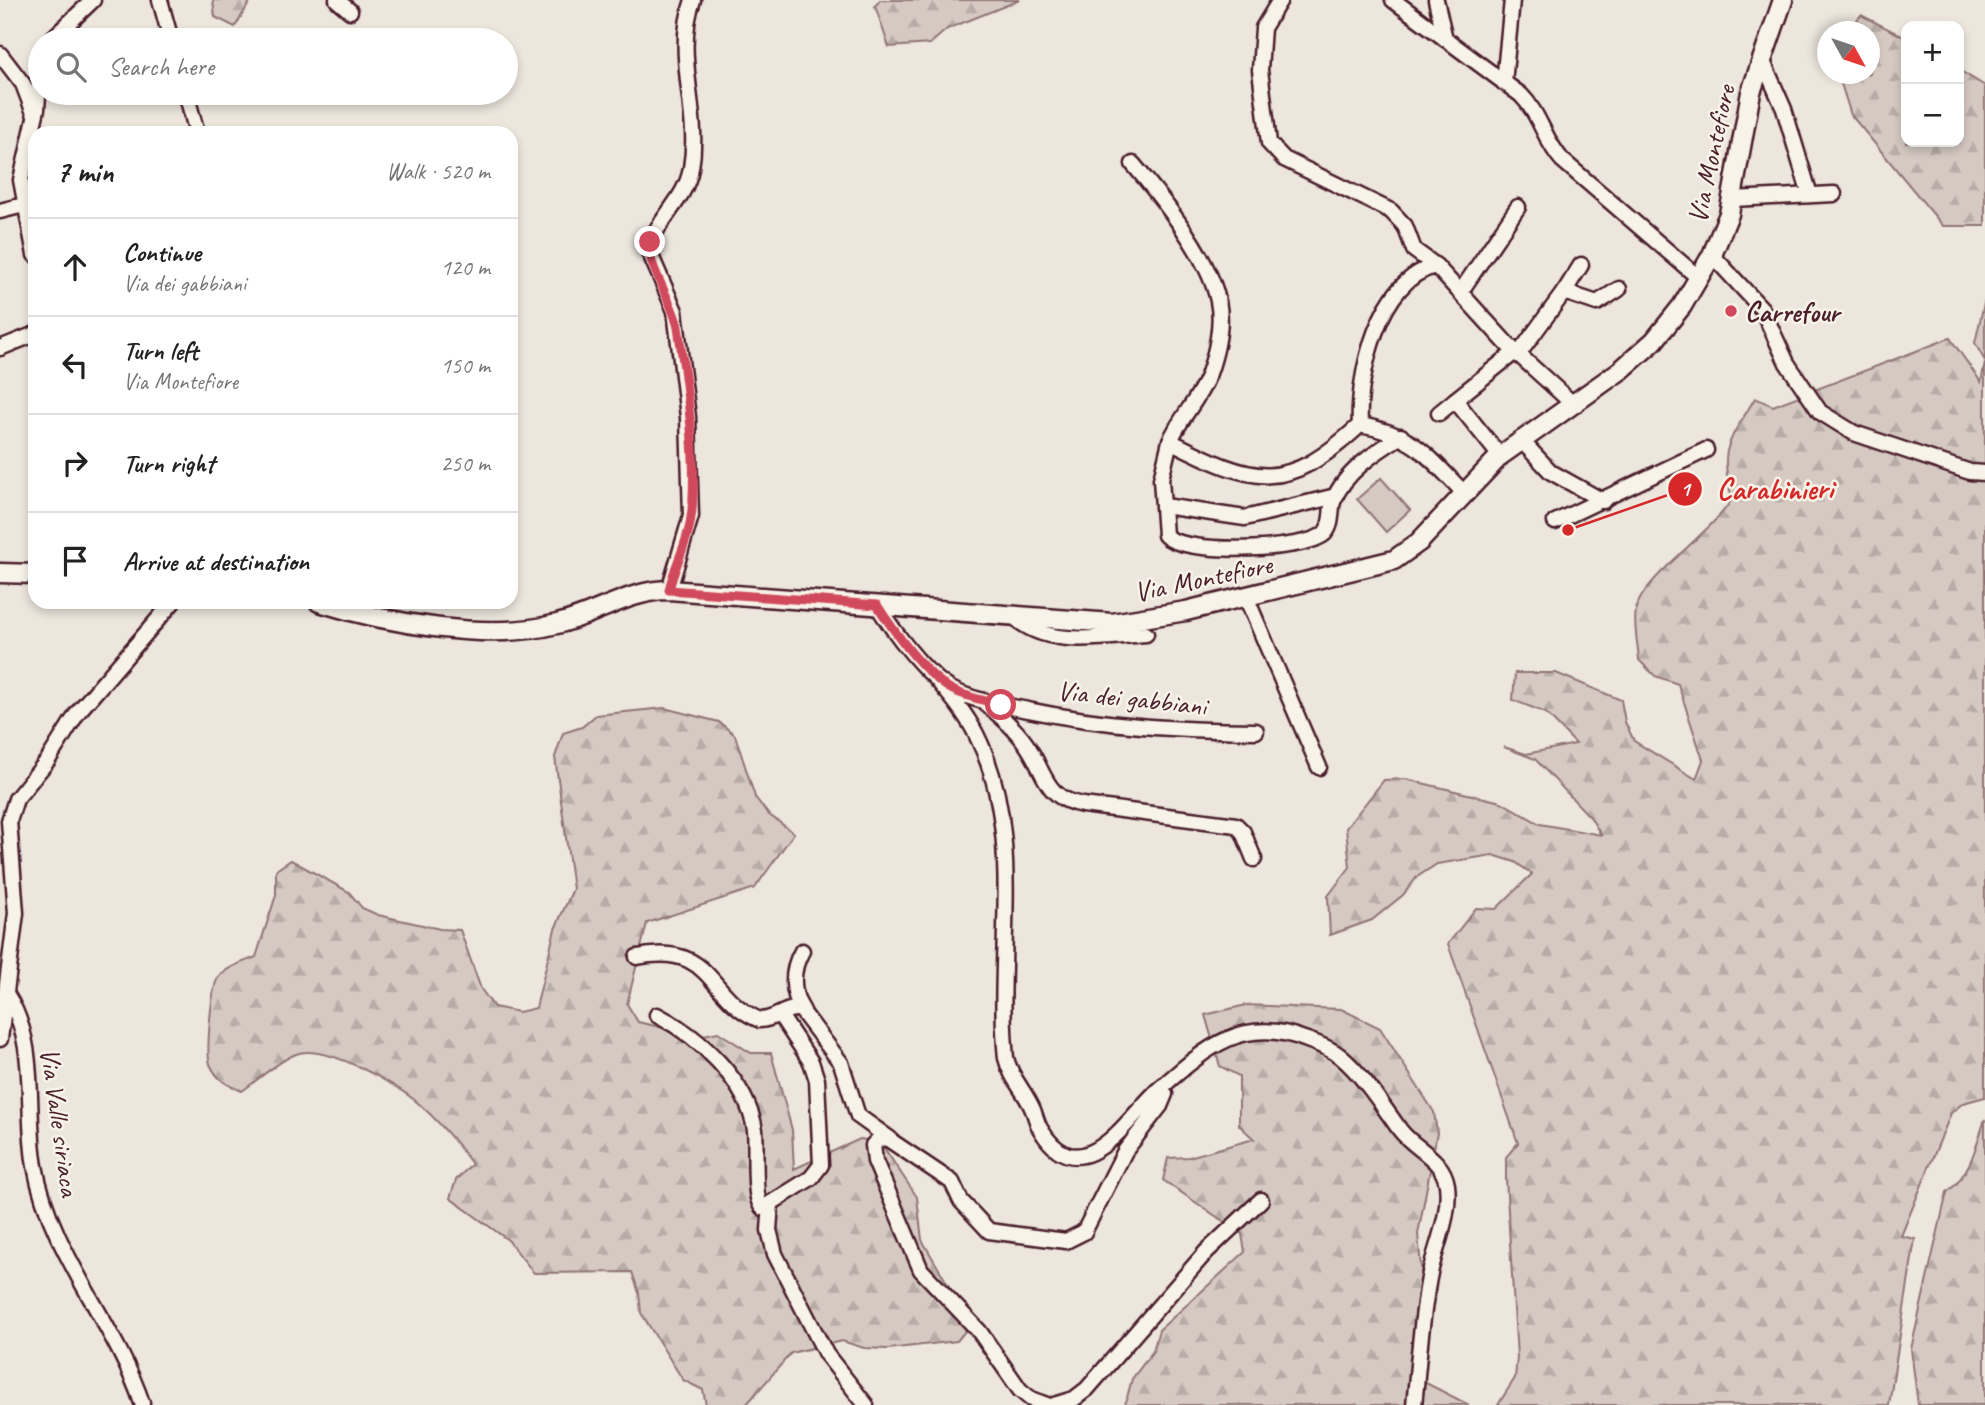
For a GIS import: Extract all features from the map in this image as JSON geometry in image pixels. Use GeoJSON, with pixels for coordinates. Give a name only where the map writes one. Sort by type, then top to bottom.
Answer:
{"type":"FeatureCollection","features":[{"type":"Feature","properties":{"kind":"main road","name":"Via Montefiore"},"geometry":{"type":"LineString","coordinates":[[347,609],[379,617],[507,632],[561,623],[640,593],[669,590],[1119,622],[1246,597],[1394,560],[1419,542],[1500,456],[1520,439],[1615,374],[1654,341],[1682,306],[1712,255],[1732,199],[1749,102],[1761,57],[1783,0]]}},
{"type":"Feature","properties":{"kind":"main road"},"geometry":{"type":"LineString","coordinates":[[0,573],[28,574]]}},
{"type":"Feature","properties":{"kind":"street"},"geometry":{"type":"LineString","coordinates":[[64,28],[93,0]]}},
{"type":"Feature","properties":{"kind":"street"},"geometry":{"type":"LineString","coordinates":[[160,0],[168,28]]}},
{"type":"Feature","properties":{"kind":"street"},"geometry":{"type":"LineString","coordinates":[[337,0],[350,11]]}},
{"type":"Feature","properties":{"kind":"street"},"geometry":{"type":"LineString","coordinates":[[669,590],[691,516],[688,417],[674,311],[648,249],[681,197],[691,168],[685,42],[692,0]]}},
{"type":"Feature","properties":{"kind":"street"},"geometry":{"type":"LineString","coordinates":[[1280,0],[1266,19],[1261,45],[1260,84],[1272,148],[1284,159],[1391,211],[1405,226],[1414,250],[1436,266],[1516,353],[1573,404]]}},
{"type":"Feature","properties":{"kind":"street"},"geometry":{"type":"LineString","coordinates":[[1393,0],[1504,83],[1535,111],[1553,149],[1566,164],[1700,279]]}},
{"type":"Feature","properties":{"kind":"street"},"geometry":{"type":"LineString","coordinates":[[1436,0],[1445,39]]}},
{"type":"Feature","properties":{"kind":"street"},"geometry":{"type":"LineString","coordinates":[[1504,83],[1512,0]]}},
{"type":"Feature","properties":{"kind":"street"},"geometry":{"type":"LineString","coordinates":[[0,54],[28,94]]}},
{"type":"Feature","properties":{"kind":"street"},"geometry":{"type":"LineString","coordinates":[[1761,57],[1784,109],[1811,195]]}},
{"type":"Feature","properties":{"kind":"street"},"geometry":{"type":"LineString","coordinates":[[32,105],[34,121]]}},
{"type":"Feature","properties":{"kind":"street"},"geometry":{"type":"LineString","coordinates":[[33,126],[36,105]]}},
{"type":"Feature","properties":{"kind":"street"},"geometry":{"type":"LineString","coordinates":[[189,105],[195,126]]}},
{"type":"Feature","properties":{"kind":"street"},"geometry":{"type":"LineString","coordinates":[[28,154],[21,176],[28,223]]}},
{"type":"Feature","properties":{"kind":"street"},"geometry":{"type":"LineString","coordinates":[[1133,164],[1189,241],[1208,273],[1219,306],[1217,340],[1209,373],[1170,441],[1161,475],[1164,533],[1171,540],[1265,549],[1324,534],[1329,527],[1336,496],[1358,468],[1401,436]]}},
{"type":"Feature","properties":{"kind":"street"},"geometry":{"type":"LineString","coordinates":[[1732,199],[1834,194]]}},
{"type":"Feature","properties":{"kind":"street"},"geometry":{"type":"LineString","coordinates":[[0,211],[24,205]]}},
{"type":"Feature","properties":{"kind":"street"},"geometry":{"type":"LineString","coordinates":[[1461,291],[1518,207]]}},
{"type":"Feature","properties":{"kind":"street"},"geometry":{"type":"LineString","coordinates":[[1712,255],[1762,309],[1787,363],[1820,412],[1854,433],[1970,472],[1985,474]]}},
{"type":"Feature","properties":{"kind":"street"},"geometry":{"type":"LineString","coordinates":[[1439,413],[1516,353],[1581,265]]}},
{"type":"Feature","properties":{"kind":"street"},"geometry":{"type":"LineString","coordinates":[[1170,441],[1218,466],[1256,477],[1272,477],[1316,461],[1360,425],[1362,377],[1377,326],[1414,276],[1436,266]]}},
{"type":"Feature","properties":{"kind":"street"},"geometry":{"type":"LineString","coordinates":[[1563,292],[1597,303],[1619,289]]}},
{"type":"Feature","properties":{"kind":"street"},"geometry":{"type":"LineString","coordinates":[[0,348],[28,337]]}},
{"type":"Feature","properties":{"kind":"street"},"geometry":{"type":"LineString","coordinates":[[1455,400],[1500,456]]}},
{"type":"Feature","properties":{"kind":"street"},"geometry":{"type":"LineString","coordinates":[[1360,425],[1389,430],[1401,436],[1464,492]]}},
{"type":"Feature","properties":{"kind":"street"},"geometry":{"type":"LineString","coordinates":[[1520,439],[1551,472],[1603,501]]}},
{"type":"Feature","properties":{"kind":"street"},"geometry":{"type":"LineString","coordinates":[[1555,523],[1706,450]]}},
{"type":"Feature","properties":{"kind":"street"},"geometry":{"type":"LineString","coordinates":[[1164,506],[1245,518],[1336,496]]}},
{"type":"Feature","properties":{"kind":"street"},"geometry":{"type":"LineString","coordinates":[[1246,597],[1319,767]]}},
{"type":"Feature","properties":{"kind":"street","name":"Via dei gabbiani"},"geometry":{"type":"LineString","coordinates":[[877,605],[932,674],[950,689],[980,699],[1090,723],[1167,730],[1256,731]]}},
{"type":"Feature","properties":{"kind":"street"},"geometry":{"type":"LineString","coordinates":[[0,1039],[16,905],[9,821],[12,806],[48,760],[78,712],[167,609]]}},
{"type":"Feature","properties":{"kind":"street"},"geometry":{"type":"LineString","coordinates":[[1013,616],[1031,630],[1052,637],[1146,634]]}},
{"type":"Feature","properties":{"kind":"street"},"geometry":{"type":"LineString","coordinates":[[932,674],[964,713],[977,736],[989,769],[1006,853],[1006,1058],[1012,1076],[1031,1106],[1040,1128],[1064,1152],[1086,1154],[1115,1138],[1157,1091],[1205,1052],[1228,1040],[1261,1029],[1286,1032],[1339,1055],[1363,1079],[1405,1136],[1436,1162],[1445,1177],[1447,1197],[1429,1280],[1414,1405]]}},
{"type":"Feature","properties":{"kind":"street"},"geometry":{"type":"LineString","coordinates":[[980,699],[1018,734],[1049,788],[1060,799],[1083,805],[1236,825],[1244,832],[1254,859]]}},
{"type":"Feature","properties":{"kind":"street"},"geometry":{"type":"LineString","coordinates":[[802,951],[796,963],[796,997],[803,1011],[841,1063],[858,1116],[952,1182],[961,1201],[986,1229],[1069,1241],[1086,1230],[1125,1151],[1163,1101],[1164,1092],[1157,1091]]}},
{"type":"Feature","properties":{"kind":"street"},"geometry":{"type":"LineString","coordinates":[[637,957],[659,953],[682,957],[700,966],[748,1013],[760,1020],[780,1016],[794,1008],[803,1011]]}},
{"type":"Feature","properties":{"kind":"street","name":"Via Valle siriaca"},"geometry":{"type":"LineString","coordinates":[[7,995],[18,1016],[26,1047],[33,1153],[43,1199],[54,1231],[89,1292],[142,1403]]}},
{"type":"Feature","properties":{"kind":"street"},"geometry":{"type":"LineString","coordinates":[[657,1015],[691,1036],[740,1092],[750,1110],[755,1132],[757,1203],[763,1208],[814,1177],[821,1162],[817,1080],[807,1055],[780,1016]]}},
{"type":"Feature","properties":{"kind":"street"},"geometry":{"type":"LineString","coordinates":[[897,1144],[880,1138],[873,1145],[873,1155],[916,1261],[928,1279],[979,1331],[1020,1390],[1031,1399],[1047,1405]]}},
{"type":"Feature","properties":{"kind":"street"},"geometry":{"type":"LineString","coordinates":[[1054,1405],[1074,1399],[1087,1389],[1206,1252],[1261,1200]]}},
{"type":"Feature","properties":{"kind":"street"},"geometry":{"type":"LineString","coordinates":[[771,1204],[769,1230],[775,1254],[826,1354],[866,1405]]}},
{"type":"Feature","properties":{"kind":"green space"},"geometry":{"type":"Polygon","coordinates":[[[213,0],[251,0],[235,27],[215,17],[213,0]]]}},
{"type":"Feature","properties":{"kind":"green space"},"geometry":{"type":"Polygon","coordinates":[[[880,0],[1020,0],[947,29],[930,44],[889,47],[875,6],[880,0]]]}},
{"type":"Feature","properties":{"kind":"green space"},"geometry":{"type":"Polygon","coordinates":[[[1861,15],[1873,21],[1856,21],[1861,15]]]}},
{"type":"Feature","properties":{"kind":"green space"},"geometry":{"type":"Polygon","coordinates":[[[1880,25],[1901,35],[1901,147],[1964,147],[1964,73],[1985,86],[1985,226],[1943,226],[1851,115],[1841,84],[1880,84],[1880,25]]]}},
{"type":"Feature","properties":{"kind":"green space"},"geometry":{"type":"Polygon","coordinates":[[[1985,299],[1985,361],[1975,343],[1985,299]]]}},
{"type":"Feature","properties":{"kind":"green space"},"geometry":{"type":"Polygon","coordinates":[[[1950,338],[1981,382],[1985,363],[1985,1097],[1963,1103],[1951,1113],[1901,1236],[1915,1239],[1889,1405],[1498,1405],[1515,1378],[1517,1357],[1506,1157],[1518,1143],[1448,944],[1476,908],[1496,909],[1532,874],[1515,862],[1493,855],[1437,864],[1417,877],[1403,895],[1372,920],[1330,935],[1328,896],[1350,867],[1346,828],[1384,780],[1405,779],[1501,802],[1540,824],[1601,835],[1591,818],[1535,759],[1504,747],[1526,754],[1576,744],[1546,713],[1513,700],[1515,673],[1556,673],[1621,700],[1625,722],[1634,741],[1696,779],[1703,760],[1678,684],[1655,676],[1639,660],[1635,616],[1641,598],[1650,584],[1709,526],[1732,499],[1726,456],[1738,425],[1755,398],[1773,406],[1950,338]]]}},
{"type":"Feature","properties":{"kind":"green space"},"geometry":{"type":"Polygon","coordinates":[[[1381,478],[1410,510],[1386,532],[1357,499],[1381,478]]]}},
{"type":"Feature","properties":{"kind":"green space"},"geometry":{"type":"Polygon","coordinates":[[[664,708],[719,722],[735,735],[755,797],[768,814],[794,833],[755,888],[647,923],[627,1004],[638,1022],[699,1036],[718,1032],[751,1053],[771,1053],[792,1130],[794,1169],[860,1139],[880,1142],[917,1197],[922,1240],[971,1324],[957,1341],[888,1349],[864,1348],[842,1341],[791,1353],[746,1405],[706,1405],[703,1390],[683,1380],[641,1313],[639,1293],[632,1272],[534,1273],[508,1240],[450,1198],[456,1180],[472,1164],[433,1117],[408,1095],[360,1067],[324,1054],[308,1052],[282,1061],[242,1091],[219,1078],[209,1058],[211,1007],[215,984],[221,974],[230,968],[256,957],[276,895],[276,870],[291,860],[349,892],[362,908],[378,915],[440,929],[460,930],[481,989],[494,1007],[519,1012],[536,1008],[555,929],[573,889],[555,757],[563,733],[582,727],[596,715],[664,708]]]}},
{"type":"Feature","properties":{"kind":"green space"},"geometry":{"type":"Polygon","coordinates":[[[1246,1005],[1341,1009],[1380,1028],[1434,1112],[1437,1133],[1418,1234],[1422,1279],[1418,1379],[1469,1405],[1125,1405],[1132,1379],[1153,1351],[1159,1330],[1245,1252],[1242,1234],[1163,1180],[1168,1158],[1189,1157],[1254,1139],[1239,1125],[1239,1076],[1220,1066],[1205,1015],[1246,1005]]]}},
{"type":"Feature","properties":{"kind":"green space"},"geometry":{"type":"Polygon","coordinates":[[[1985,1119],[1985,1405],[1918,1405],[1911,1349],[1947,1192],[1967,1168],[1985,1119]]]}},
{"type":"Feature","properties":{"kind":"place","name":"Carrefour"},"geometry":{"type":"Point","coordinates":[1731,311]}},
{"type":"Feature","properties":{"kind":"place","name":"Carabinieri"},"geometry":{"type":"Point","coordinates":[1568,530]}},
{"type":"Feature","properties":{"kind":"route"},"geometry":{"type":"LineString","coordinates":[[650,242],[648,252],[670,297],[678,325],[691,464],[690,524],[669,590],[699,590],[877,605],[932,674],[950,689],[1001,705]]}}]}
